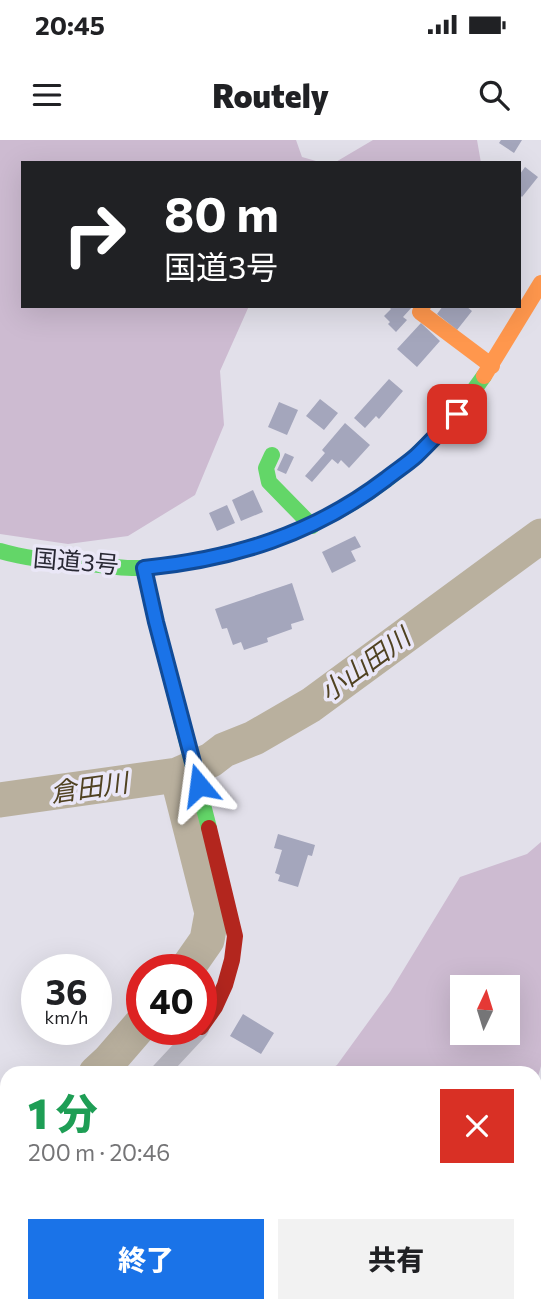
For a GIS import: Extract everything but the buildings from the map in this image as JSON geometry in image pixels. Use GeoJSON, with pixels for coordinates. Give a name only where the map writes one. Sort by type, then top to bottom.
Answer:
{"type":"FeatureCollection","features":[{"type":"Feature","properties":{"kind":"main road","name":"国道3号"},"geometry":{"type":"LineString","coordinates":[[0,551],[67,563],[144,568],[180,564],[232,553],[312,526],[363,497],[415,457],[457,414],[492,366],[541,283]]}},
{"type":"Feature","properties":{"kind":"main road"},"geometry":{"type":"LineString","coordinates":[[422,308],[420,312],[492,366]]}},
{"type":"Feature","properties":{"kind":"main road"},"geometry":{"type":"LineString","coordinates":[[272,455],[267,468],[268,482],[312,526]]}},
{"type":"Feature","properties":{"kind":"main road"},"geometry":{"type":"LineString","coordinates":[[144,568],[234,936],[234,953],[229,974],[217,1003]]}},
{"type":"Feature","properties":{"kind":"street"},"geometry":{"type":"LineString","coordinates":[[165,1066],[185,1045]]}},
{"type":"Feature","properties":{"kind":"shaded area"},"geometry":{"type":"Polygon","coordinates":[[[0,140],[296,140],[302,157],[316,161],[21,161],[21,308],[248,308],[220,371],[224,425],[195,495],[128,536],[68,544],[0,534],[0,140]]]}},
{"type":"Feature","properties":{"kind":"shaded area"},"geometry":{"type":"Polygon","coordinates":[[[373,140],[477,140],[481,161],[337,161],[373,140]]]}},
{"type":"Feature","properties":{"kind":"shaded area"},"geometry":{"type":"Polygon","coordinates":[[[541,842],[541,1066],[335,1066],[390,992],[460,877],[527,854],[541,842]]]}},
{"type":"Feature","properties":{"kind":"waterway","name":"小山田川"},"geometry":{"type":"LineString","coordinates":[[0,800],[177,775],[211,760],[224,750],[254,738],[311,705],[541,536]]}},
{"type":"Feature","properties":{"kind":"waterway"},"geometry":{"type":"LineString","coordinates":[[177,775],[212,913],[207,940],[197,954]]}},
{"type":"Feature","properties":{"kind":"waterway"},"geometry":{"type":"LineString","coordinates":[[104,1066],[126,1042]]}},
{"type":"Feature","properties":{"kind":"traffic: fast"},"geometry":{"type":"LineString","coordinates":[[0,551],[45,560],[132,568],[153,567],[217,556],[297,531],[368,493],[401,469],[431,441],[484,376]]}},
{"type":"Feature","properties":{"kind":"traffic: fast"},"geometry":{"type":"LineString","coordinates":[[272,455],[266,468],[269,482],[312,526]]}},
{"type":"Feature","properties":{"kind":"traffic: fast"},"geometry":{"type":"LineString","coordinates":[[144,568],[209,828]]}},
{"type":"Feature","properties":{"kind":"traffic: slow"},"geometry":{"type":"LineString","coordinates":[[484,376],[541,283]]}},
{"type":"Feature","properties":{"kind":"traffic: slow"},"geometry":{"type":"LineString","coordinates":[[422,308],[420,312],[492,366]]}},
{"type":"Feature","properties":{"kind":"traffic: jam"},"geometry":{"type":"LineString","coordinates":[[209,828],[235,936],[232,960],[217,1003]]}},
{"type":"Feature","properties":{"kind":"route"},"geometry":{"type":"LineString","coordinates":[[199,785],[144,568],[180,564],[232,553],[312,526],[363,497],[415,457],[457,414]]}},
{"type":"Feature","properties":{"kind":"water label","name":"倉田川"},"geometry":{"type":"Point","coordinates":[89,788]}}]}
